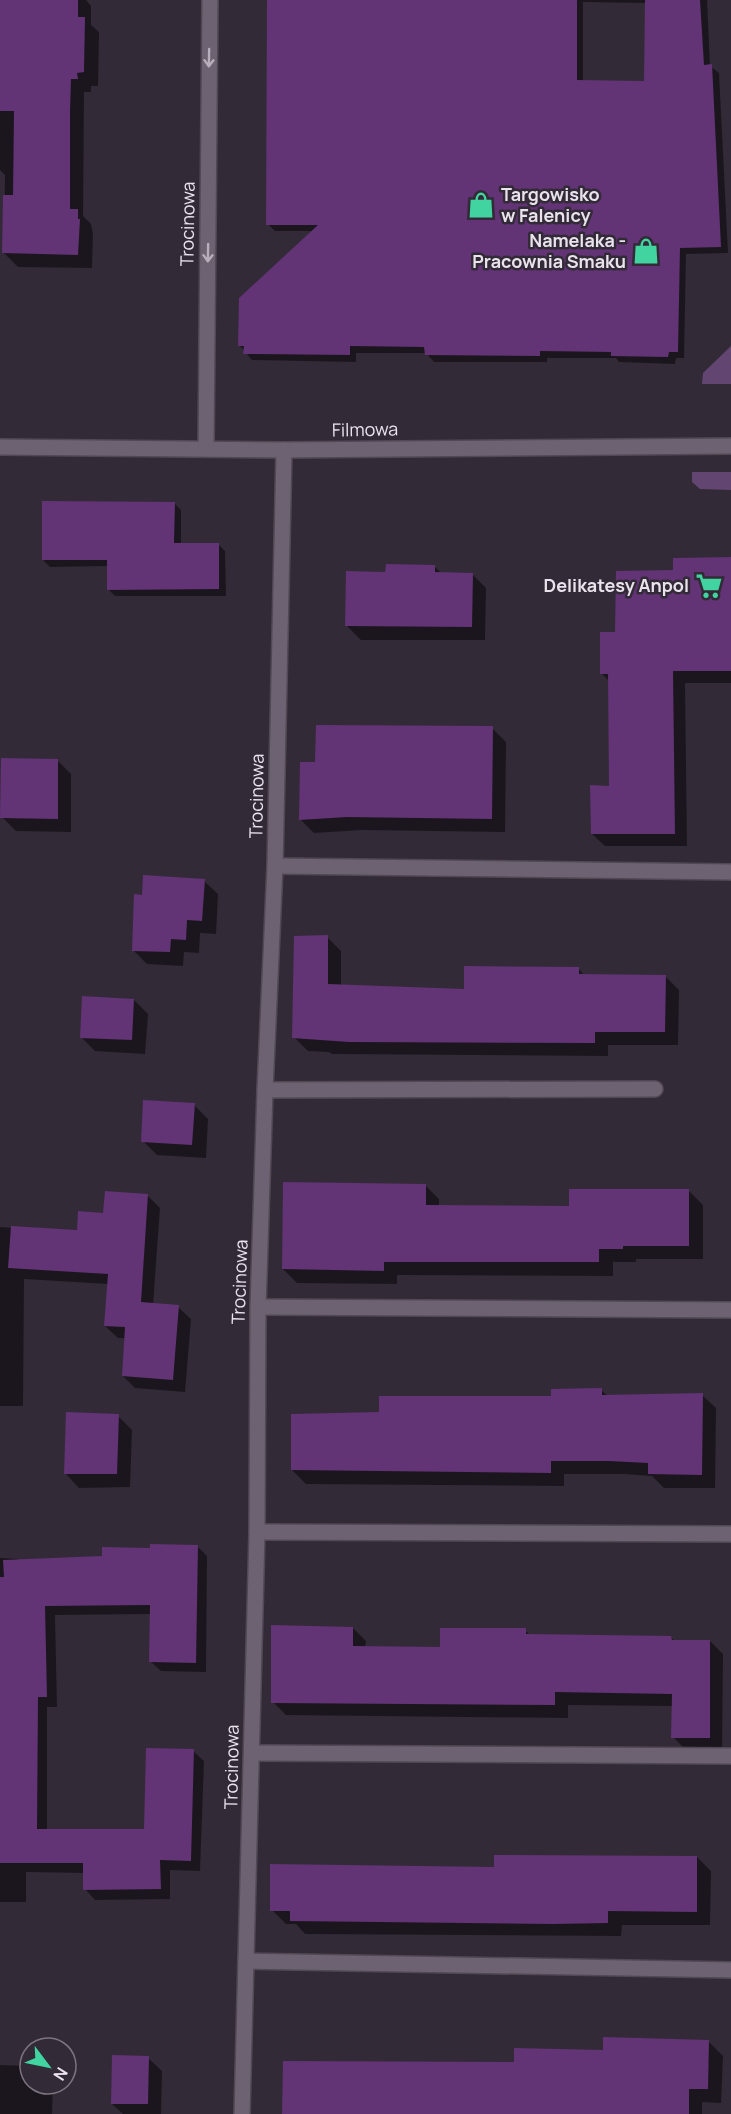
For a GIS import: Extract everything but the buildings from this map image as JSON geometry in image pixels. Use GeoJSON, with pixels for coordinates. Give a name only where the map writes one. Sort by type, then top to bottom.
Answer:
{"type":"FeatureCollection","features":[{"type":"Feature","properties":{"kind":"street","name":"Trocinowa"},"geometry":{"type":"LineString","coordinates":[[206,449],[210,0]]}},
{"type":"Feature","properties":{"kind":"street","name":"Filmowa"},"geometry":{"type":"LineString","coordinates":[[0,447],[284,450],[731,446]]}},
{"type":"Feature","properties":{"kind":"street","name":"Trocinowa"},"geometry":{"type":"LineString","coordinates":[[242,2114],[257,1532],[258,1307],[275,866],[284,450]]}},
{"type":"Feature","properties":{"kind":"street"},"geometry":{"type":"LineString","coordinates":[[275,866],[731,872]]}},
{"type":"Feature","properties":{"kind":"street"},"geometry":{"type":"LineString","coordinates":[[265,1090],[655,1089]]}},
{"type":"Feature","properties":{"kind":"street"},"geometry":{"type":"LineString","coordinates":[[258,1307],[731,1310]]}},
{"type":"Feature","properties":{"kind":"street"},"geometry":{"type":"LineString","coordinates":[[257,1532],[731,1534]]}},
{"type":"Feature","properties":{"kind":"street"},"geometry":{"type":"LineString","coordinates":[[252,1753],[731,1756]]}},
{"type":"Feature","properties":{"kind":"street"},"geometry":{"type":"LineString","coordinates":[[246,1961],[731,1970]]}},
{"type":"Feature","properties":{"kind":"shaded area"},"geometry":{"type":"Polygon","coordinates":[[[731,346],[731,384],[702,384],[703,373],[731,346]]]}},
{"type":"Feature","properties":{"kind":"shaded area"},"geometry":{"type":"Polygon","coordinates":[[[692,472],[731,472],[731,490],[700,489],[692,482],[692,472]]]}},
{"type":"Feature","properties":{"kind":"place","name":"Targowisko w Falenicy"},"geometry":{"type":"Point","coordinates":[481,205]}},
{"type":"Feature","properties":{"kind":"place","name":"Namelaka - Pracownia Smaku"},"geometry":{"type":"Point","coordinates":[646,251]}},
{"type":"Feature","properties":{"kind":"place","name":"Delikatesy Anpol"},"geometry":{"type":"Point","coordinates":[709,586]}}]}
